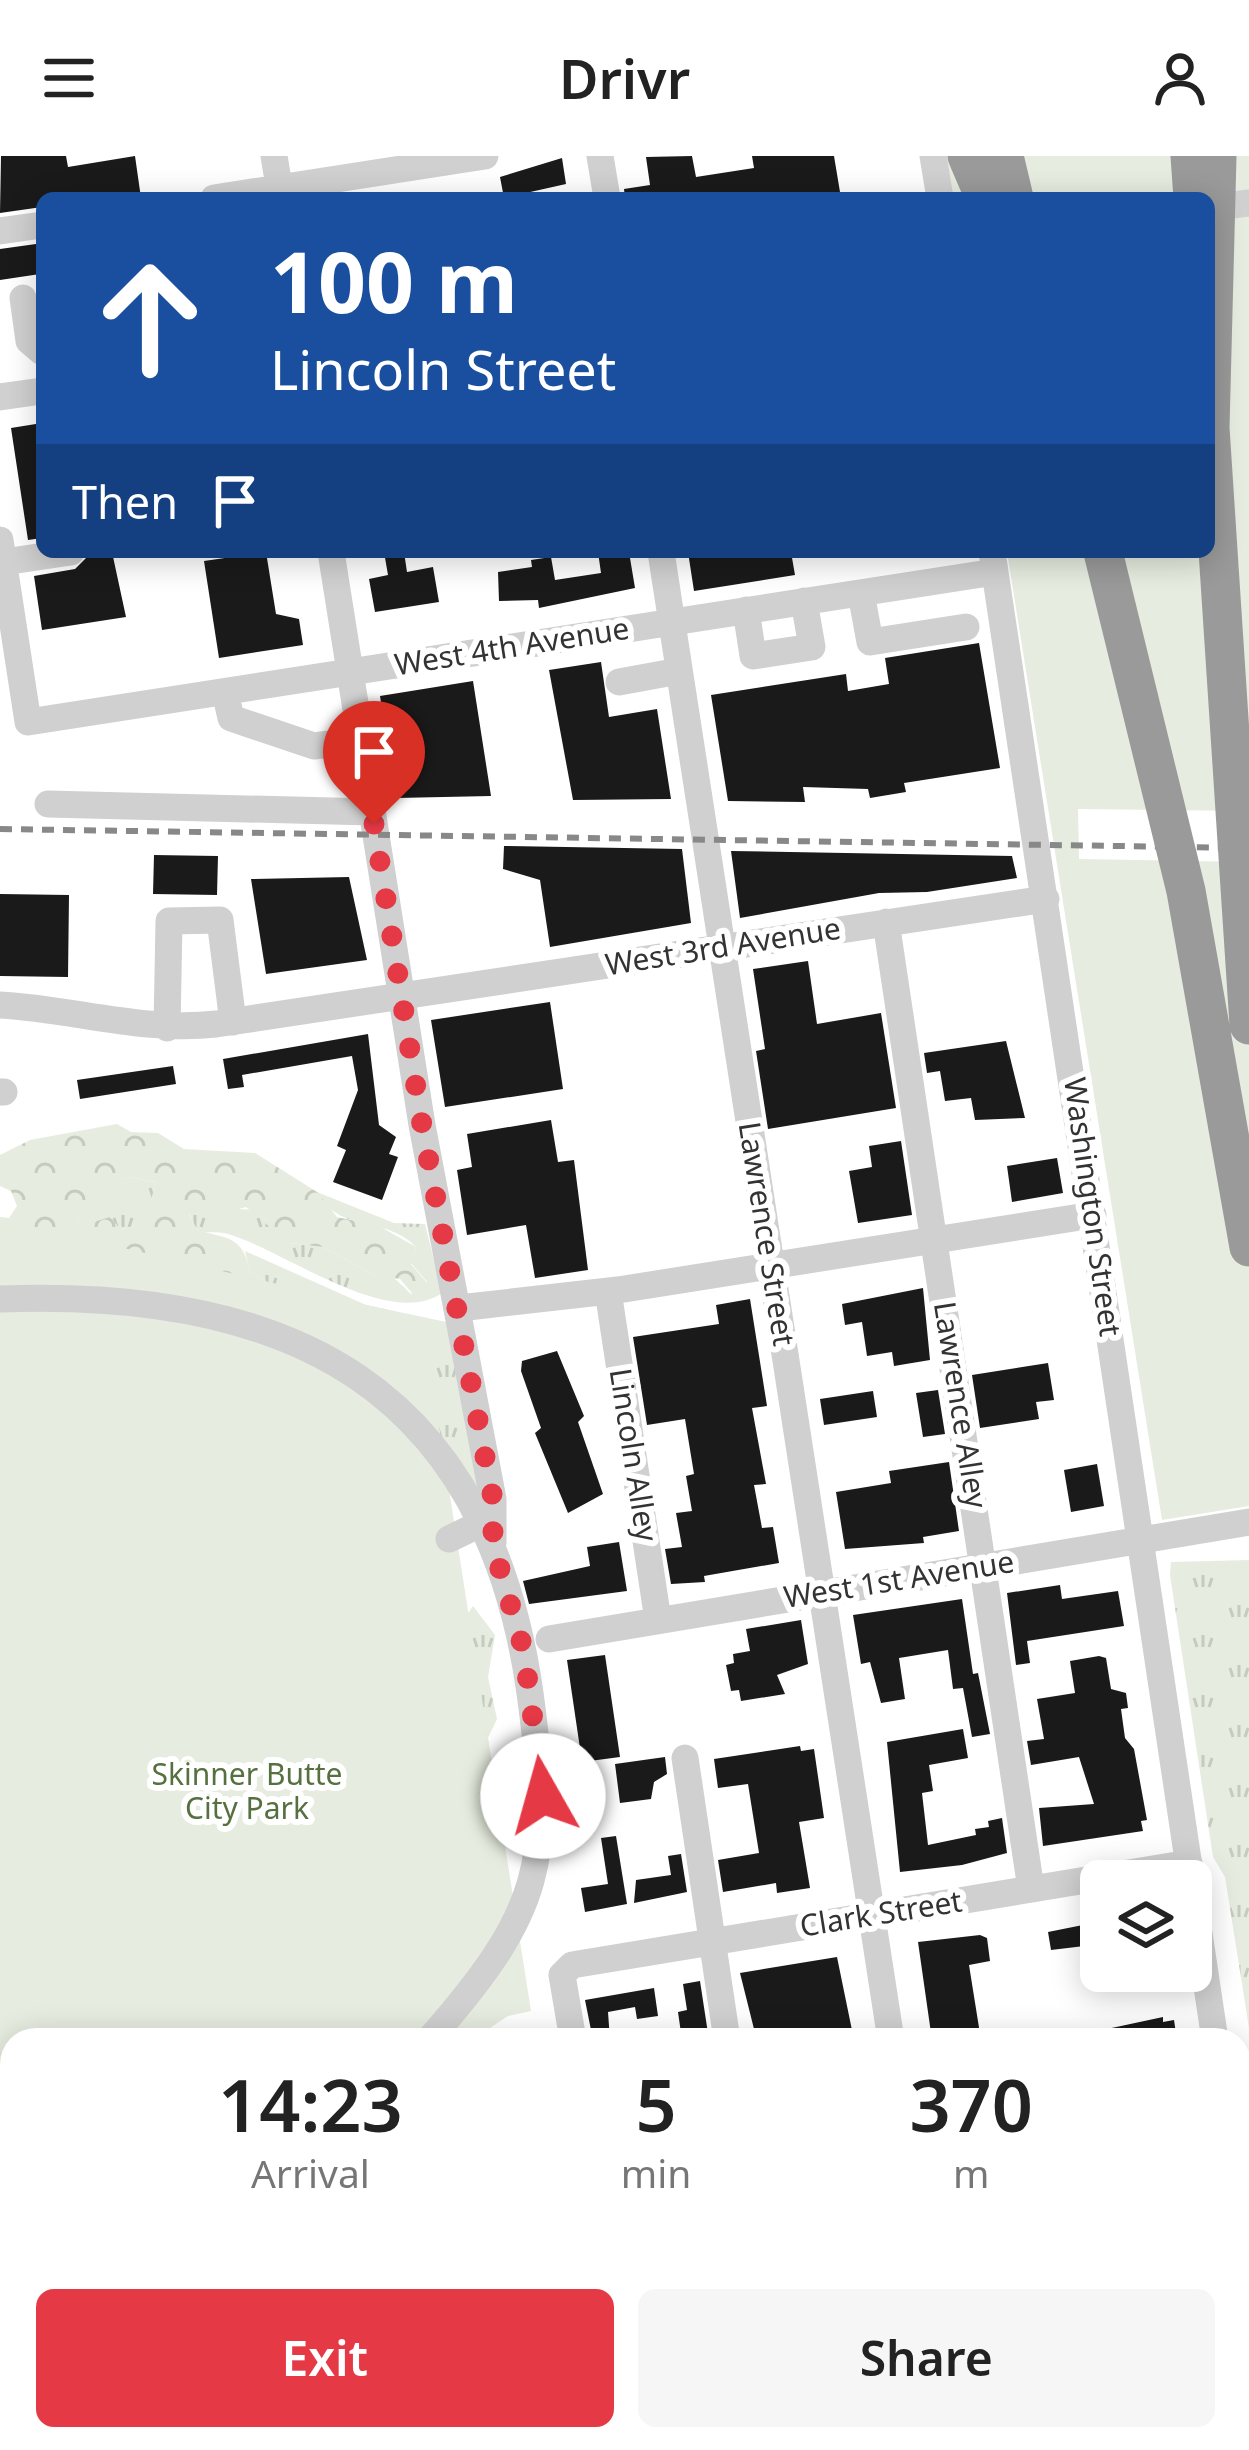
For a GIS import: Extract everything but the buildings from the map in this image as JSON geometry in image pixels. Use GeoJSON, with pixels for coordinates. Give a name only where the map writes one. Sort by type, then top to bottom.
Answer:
{"type":"FeatureCollection","features":[{"type":"Feature","properties":{"kind":"highway"},"geometry":{"type":"LineString","coordinates":[[967,156],[982,192]]}},
{"type":"Feature","properties":{"kind":"highway"},"geometry":{"type":"LineString","coordinates":[[1004,156],[1013,192]]}},
{"type":"Feature","properties":{"kind":"highway"},"geometry":{"type":"LineString","coordinates":[[1190,156],[1193,192]]}},
{"type":"Feature","properties":{"kind":"highway"},"geometry":{"type":"LineString","coordinates":[[1215,234],[1217,156]]}},
{"type":"Feature","properties":{"kind":"highway"},"geometry":{"type":"LineString","coordinates":[[1215,505],[1249,1025]]}},
{"type":"Feature","properties":{"kind":"highway"},"geometry":{"type":"LineString","coordinates":[[1104,558],[1186,891],[1249,1247]]}},
{"type":"Feature","properties":{"kind":"street"},"geometry":{"type":"LineString","coordinates":[[274,156],[280,192]]}},
{"type":"Feature","properties":{"kind":"street"},"geometry":{"type":"LineString","coordinates":[[286,192],[485,156]]}},
{"type":"Feature","properties":{"kind":"street"},"geometry":{"type":"LineString","coordinates":[[600,156],[606,192]]}},
{"type":"Feature","properties":{"kind":"street"},"geometry":{"type":"LineString","coordinates":[[933,156],[939,192]]}},
{"type":"Feature","properties":{"kind":"street"},"geometry":{"type":"LineString","coordinates":[[1215,207],[1249,203]]}},
{"type":"Feature","properties":{"kind":"street"},"geometry":{"type":"LineString","coordinates":[[0,231],[36,226]]}},
{"type":"Feature","properties":{"kind":"street"},"geometry":{"type":"LineString","coordinates":[[22,298],[29,340],[36,346]]}},
{"type":"Feature","properties":{"kind":"street"},"geometry":{"type":"LineString","coordinates":[[0,397],[36,392]]}},
{"type":"Feature","properties":{"kind":"street"},"geometry":{"type":"LineString","coordinates":[[2,551],[36,551]]}},
{"type":"Feature","properties":{"kind":"street","name":"West 4th Avenue"},"geometry":{"type":"LineString","coordinates":[[2,551],[28,722],[861,593],[994,562]]}},
{"type":"Feature","properties":{"kind":"street"},"geometry":{"type":"LineString","coordinates":[[332,558],[400,996],[493,1499],[486,1535]]}},
{"type":"Feature","properties":{"kind":"street","name":"Lawrence Street"},"geometry":{"type":"LineString","coordinates":[[662,558],[889,2028]]}},
{"type":"Feature","properties":{"kind":"street","name":"Washington Street"},"geometry":{"type":"LineString","coordinates":[[994,562],[1189,1860]]}},
{"type":"Feature","properties":{"kind":"street"},"geometry":{"type":"LineString","coordinates":[[861,593],[870,642],[966,627]]}},
{"type":"Feature","properties":{"kind":"street"},"geometry":{"type":"LineString","coordinates":[[746,610],[753,656],[812,646],[804,602]]}},
{"type":"Feature","properties":{"kind":"street"},"geometry":{"type":"LineString","coordinates":[[619,682],[679,671]]}},
{"type":"Feature","properties":{"kind":"street"},"geometry":{"type":"LineString","coordinates":[[225,692],[231,718],[314,746],[361,740]]}},
{"type":"Feature","properties":{"kind":"street"},"geometry":{"type":"LineString","coordinates":[[48,804],[372,812]]}},
{"type":"Feature","properties":{"kind":"street","name":"West 3rd Avenue"},"geometry":{"type":"LineString","coordinates":[[0,1005],[167,1028],[233,1022],[1046,899]]}},
{"type":"Feature","properties":{"kind":"street"},"geometry":{"type":"LineString","coordinates":[[167,1028],[170,921],[220,920],[233,1022]]}},
{"type":"Feature","properties":{"kind":"street","name":"Lawrence Alley"},"geometry":{"type":"LineString","coordinates":[[886,922],[1031,1889]]}},
{"type":"Feature","properties":{"kind":"street"},"geometry":{"type":"LineString","coordinates":[[459,1308],[608,1291],[1093,1215]]}},
{"type":"Feature","properties":{"kind":"street","name":"Lincoln Alley"},"geometry":{"type":"LineString","coordinates":[[608,1291],[658,1620]]}},
{"type":"Feature","properties":{"kind":"street"},"geometry":{"type":"LineString","coordinates":[[0,1299],[55,1297],[180,1307],[268,1330],[314,1351],[422,1429],[453,1468],[486,1535],[524,1651],[540,1768],[543,1835],[536,1874],[505,1944],[438,2028]]}},
{"type":"Feature","properties":{"kind":"street","name":"West 1st Avenue"},"geometry":{"type":"LineString","coordinates":[[549,1639],[1249,1522]]}},
{"type":"Feature","properties":{"kind":"street"},"geometry":{"type":"LineString","coordinates":[[449,1539],[486,1535]]}},
{"type":"Feature","properties":{"kind":"street"},"geometry":{"type":"LineString","coordinates":[[685,1758],[726,2028]]}},
{"type":"Feature","properties":{"kind":"street","name":"Clark Street"},"geometry":{"type":"LineString","coordinates":[[571,2028],[562,1980],[572,1965],[1080,1881]]}},
{"type":"Feature","properties":{"kind":"street","name":"Washington Street"},"geometry":{"type":"LineString","coordinates":[[1208,1992],[1213,2028]]}},
{"type":"Feature","properties":{"kind":"green space"},"geometry":{"type":"Polygon","coordinates":[[[944,156],[1249,156],[1249,811],[1078,809],[1079,859],[1249,862],[1249,1506],[1162,1520],[1008,558],[1215,558],[1215,192],[950,192],[944,156]]]}},
{"type":"Feature","properties":{"kind":"green space"},"geometry":{"type":"Polygon","coordinates":[[[117,1124],[131,1132],[158,1133],[184,1149],[255,1153],[317,1192],[337,1217],[379,1226],[416,1247],[411,1264],[432,1289],[430,1297],[417,1299],[400,1279],[374,1275],[323,1247],[289,1243],[246,1207],[223,1213],[196,1207],[189,1215],[197,1230],[238,1245],[250,1272],[272,1285],[0,1289],[0,1217],[9,1218],[17,1206],[11,1191],[0,1186],[0,1155],[30,1140],[117,1124]],[[129,1177],[105,1186],[104,1199],[77,1219],[81,1226],[110,1217],[121,1230],[145,1222],[156,1182],[129,1177]]]}},
{"type":"Feature","properties":{"kind":"green space"},"geometry":{"type":"Polygon","coordinates":[[[129,1177],[156,1182],[146,1222],[121,1230],[81,1226],[77,1219],[104,1186],[129,1177]]]}},
{"type":"Feature","properties":{"kind":"green space"},"geometry":{"type":"Polygon","coordinates":[[[317,1192],[394,1223],[425,1224],[442,1293],[419,1302],[363,1294],[247,1241],[197,1230],[189,1214],[196,1206],[254,1210],[289,1243],[323,1247],[374,1275],[392,1276],[411,1294],[427,1282],[411,1263],[416,1247],[404,1237],[338,1214],[317,1192]]]}},
{"type":"Feature","properties":{"kind":"green space","name":"Skinner Butte City Park"},"geometry":{"type":"Polygon","coordinates":[[[0,1219],[422,1318],[531,2011],[508,2016],[490,2028],[0,2028],[0,1219]]]}},
{"type":"Feature","properties":{"kind":"green space"},"geometry":{"type":"Polygon","coordinates":[[[245,1251],[366,1305],[451,1323],[488,1504],[272,1285],[250,1272],[245,1251]]]}},
{"type":"Feature","properties":{"kind":"green space"},"geometry":{"type":"Polygon","coordinates":[[[1249,1560],[1249,2028],[1225,1877],[1213,1857],[1170,1575],[1171,1562],[1249,1560]]]}},
{"type":"Feature","properties":{"kind":"green space"},"geometry":{"type":"Polygon","coordinates":[[[473,1606],[495,1635],[488,1677],[497,1719],[486,1742],[458,1628],[473,1606]]]}},
{"type":"Feature","properties":{"kind":"railway"},"geometry":{"type":"LineString","coordinates":[[0,829],[1249,848]]}},
{"type":"Feature","properties":{"kind":"route"},"geometry":{"type":"LineString","coordinates":[[374,824],[422,1125],[493,1499],[493,1545],[524,1651],[543,1796]]}}]}
